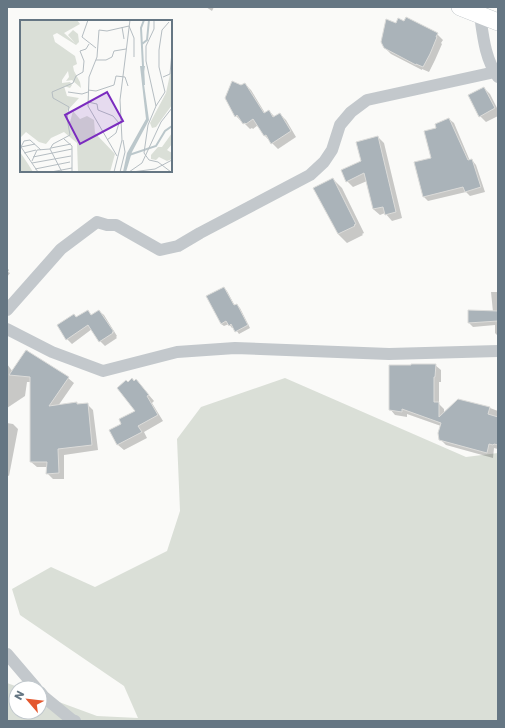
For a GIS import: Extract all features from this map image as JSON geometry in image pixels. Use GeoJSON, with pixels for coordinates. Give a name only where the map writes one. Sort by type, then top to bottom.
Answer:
{"type":"FeatureCollection","features":[{"type":"Feature","properties":{"kind":"main road"},"geometry":{"type":"LineString","coordinates":[[460,7],[498,22]]}},
{"type":"Feature","properties":{"kind":"street"},"geometry":{"type":"LineString","coordinates":[[7,310],[61,249],[97,222],[107,225],[116,225],[160,250],[178,246],[310,175],[324,162],[332,150],[340,125],[351,112],[367,100],[496,74],[485,48],[480,15]]}},
{"type":"Feature","properties":{"kind":"street"},"geometry":{"type":"LineString","coordinates":[[7,329],[52,352],[104,371],[177,352],[235,348],[389,354],[498,351]]}},
{"type":"Feature","properties":{"kind":"street"},"geometry":{"type":"LineString","coordinates":[[7,654],[29,680]]}},
{"type":"Feature","properties":{"kind":"street"},"geometry":{"type":"LineString","coordinates":[[48,699],[75,721]]}},
{"type":"Feature","properties":{"kind":"shaded area"},"geometry":{"type":"Polygon","coordinates":[[[285,378],[466,457],[498,453],[498,721],[7,721],[7,683],[8,720],[48,720],[48,698],[97,716],[138,718],[124,686],[20,615],[12,589],[51,567],[95,587],[167,551],[180,511],[177,439],[201,407],[285,378]]]}},
{"type":"Feature","properties":{"kind":"building"},"geometry":{"type":"Polygon","coordinates":[[[406,17],[438,33],[423,67],[416,65],[384,48],[381,42],[386,19],[396,23],[398,18],[404,21],[406,17]]]}},
{"type":"Feature","properties":{"kind":"building"},"geometry":{"type":"Polygon","coordinates":[[[232,81],[241,85],[245,83],[264,113],[269,110],[273,117],[280,113],[291,131],[271,144],[266,135],[264,136],[253,119],[246,124],[243,124],[237,115],[235,117],[225,98],[232,81]]]}},
{"type":"Feature","properties":{"kind":"building"},"geometry":{"type":"Polygon","coordinates":[[[484,87],[495,108],[479,117],[468,95],[484,87]]]}},
{"type":"Feature","properties":{"kind":"building"},"geometry":{"type":"Polygon","coordinates":[[[449,118],[468,160],[472,159],[481,187],[465,192],[463,187],[423,197],[414,162],[431,158],[424,131],[436,128],[435,124],[449,118]]]}},
{"type":"Feature","properties":{"kind":"building"},"geometry":{"type":"Polygon","coordinates":[[[378,136],[396,212],[385,215],[383,207],[373,209],[364,173],[346,182],[341,170],[361,161],[356,142],[378,136]]]}},
{"type":"Feature","properties":{"kind":"building"},"geometry":{"type":"Polygon","coordinates":[[[333,178],[356,224],[354,225],[355,226],[338,234],[313,188],[333,178]]]}},
{"type":"Feature","properties":{"kind":"building"},"geometry":{"type":"Polygon","coordinates":[[[224,287],[234,305],[237,304],[248,325],[235,332],[231,324],[229,326],[226,321],[221,324],[206,296],[224,287]]]}},
{"type":"Feature","properties":{"kind":"building"},"geometry":{"type":"Polygon","coordinates":[[[88,310],[91,315],[99,310],[114,332],[99,342],[88,325],[66,340],[57,325],[74,314],[76,317],[88,310]]]}},
{"type":"Feature","properties":{"kind":"building"},"geometry":{"type":"Polygon","coordinates":[[[468,310],[498,311],[498,321],[468,323],[468,310]]]}},
{"type":"Feature","properties":{"kind":"building"},"geometry":{"type":"Polygon","coordinates":[[[26,350],[69,377],[49,406],[77,402],[77,404],[88,403],[92,445],[58,449],[59,473],[46,474],[47,462],[30,462],[30,377],[9,375],[26,350]]]}},
{"type":"Feature","properties":{"kind":"building"},"geometry":{"type":"Polygon","coordinates":[[[436,364],[434,377],[434,402],[439,402],[439,417],[458,399],[490,407],[488,414],[498,417],[498,445],[489,444],[487,453],[439,440],[438,433],[441,423],[402,409],[402,412],[389,410],[389,365],[436,364]]]}},
{"type":"Feature","properties":{"kind":"building"},"geometry":{"type":"Polygon","coordinates":[[[132,378],[134,381],[136,379],[149,395],[147,396],[158,415],[138,426],[142,432],[117,445],[109,430],[121,424],[119,419],[135,411],[117,388],[126,380],[128,382],[132,378]]]}}]}
